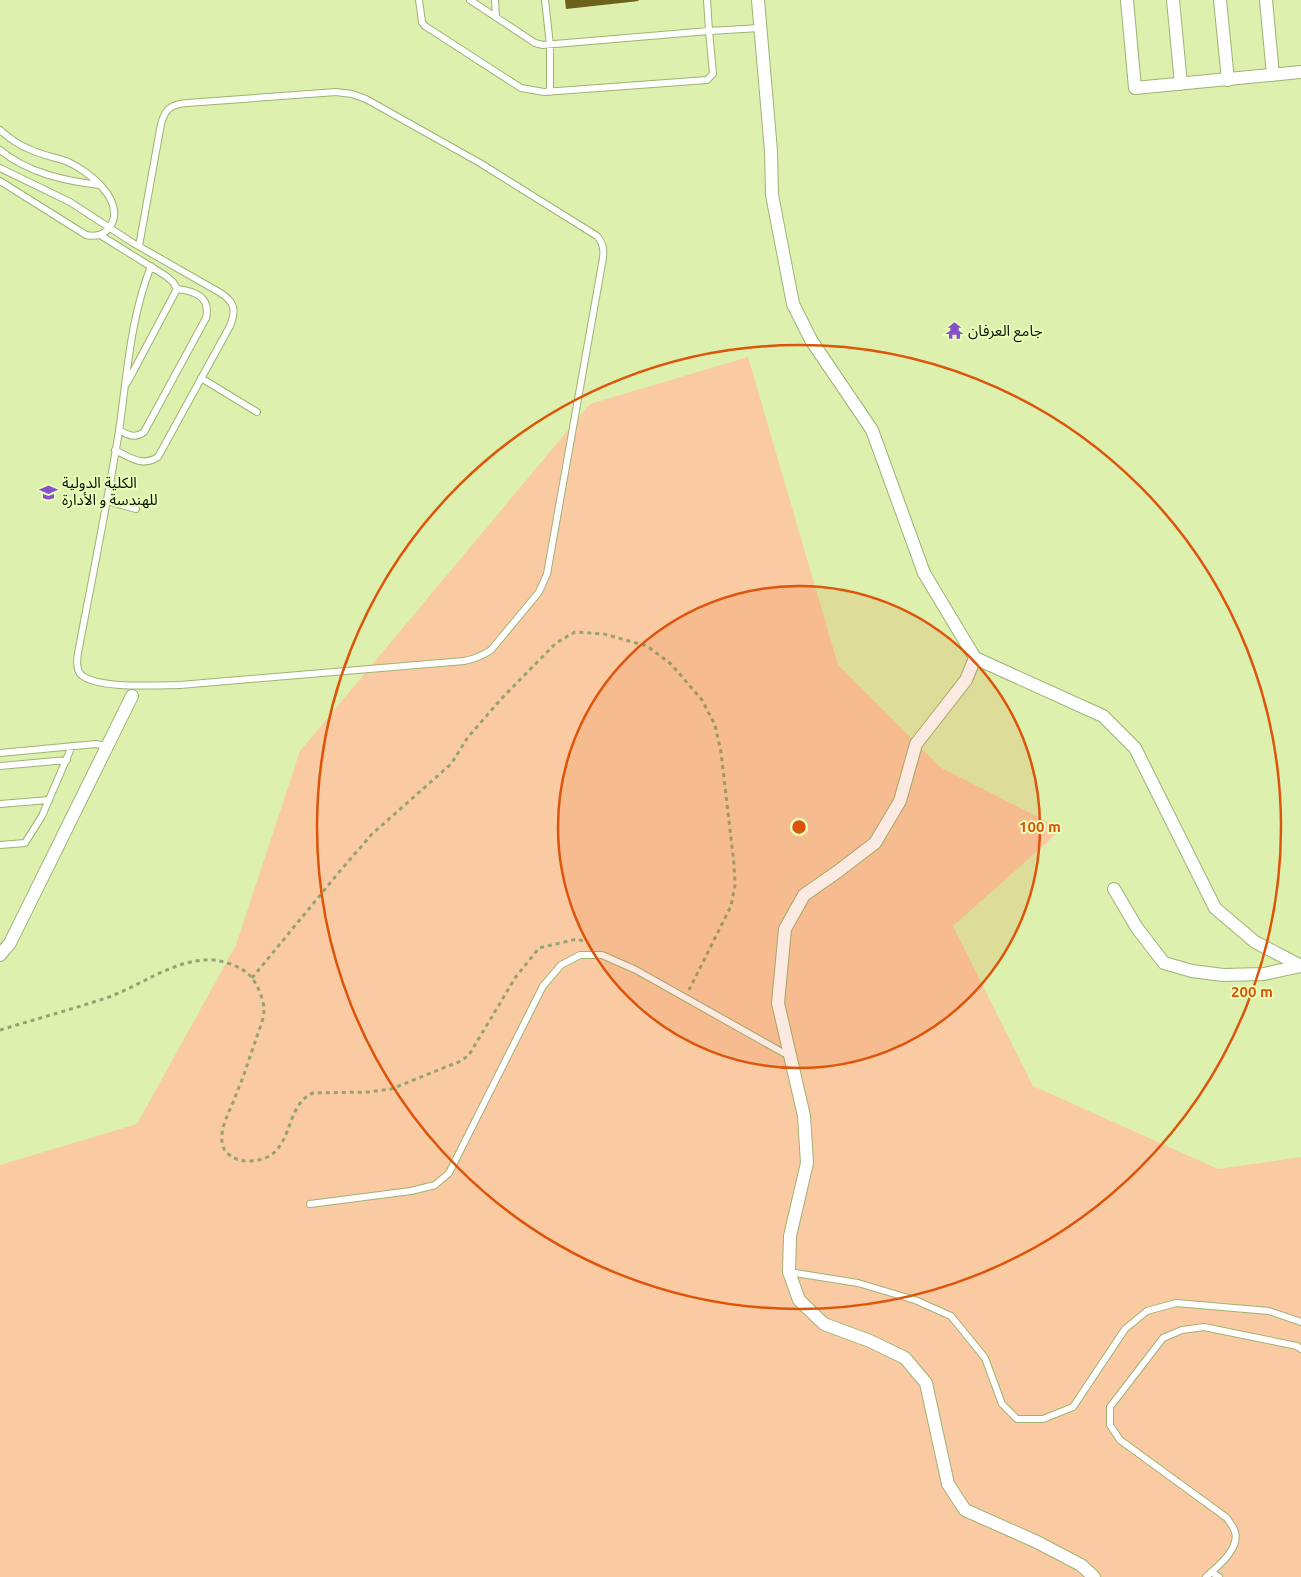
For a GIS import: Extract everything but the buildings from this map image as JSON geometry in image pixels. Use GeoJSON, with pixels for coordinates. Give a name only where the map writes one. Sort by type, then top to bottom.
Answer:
{"type":"FeatureCollection","features":[{"type":"Feature","properties":{"kind":"street"},"geometry":{"type":"LineString","coordinates":[[758,0],[771,151],[772,196],[793,304],[811,340],[872,430],[924,573],[975,658],[1103,716],[1135,748],[1215,908],[1255,942],[1300,966]]}},
{"type":"Feature","properties":{"kind":"street"},"geometry":{"type":"LineString","coordinates":[[1127,0],[1136,88],[1301,72]]}},
{"type":"Feature","properties":{"kind":"street"},"geometry":{"type":"LineString","coordinates":[[1173,0],[1181,84]]}},
{"type":"Feature","properties":{"kind":"street"},"geometry":{"type":"LineString","coordinates":[[1220,0],[1228,80]]}},
{"type":"Feature","properties":{"kind":"street"},"geometry":{"type":"LineString","coordinates":[[1266,0],[1273,75]]}},
{"type":"Feature","properties":{"kind":"street"},"geometry":{"type":"LineString","coordinates":[[975,658],[966,680],[916,744],[900,802],[876,843],[804,895],[785,929],[778,1003],[804,1116],[807,1163],[790,1236],[789,1272],[799,1300],[824,1324],[870,1341],[905,1358],[926,1383],[948,1484],[965,1510],[1045,1546],[1081,1565],[1094,1577]]}},
{"type":"Feature","properties":{"kind":"street"},"geometry":{"type":"LineString","coordinates":[[0,955],[10,943],[134,691]]}},
{"type":"Feature","properties":{"kind":"street"},"geometry":{"type":"LineString","coordinates":[[1114,889],[1137,928],[1164,963],[1192,971],[1222,975],[1264,974],[1300,966]]}},
{"type":"Feature","properties":{"kind":"lane"},"geometry":{"type":"LineString","coordinates":[[419,0],[422,22],[425,26],[521,88],[544,92],[707,80],[713,74],[707,0]]}},
{"type":"Feature","properties":{"kind":"lane"},"geometry":{"type":"LineString","coordinates":[[470,0],[539,45],[760,28]]}},
{"type":"Feature","properties":{"kind":"lane"},"geometry":{"type":"LineString","coordinates":[[495,0],[496,18]]}},
{"type":"Feature","properties":{"kind":"lane"},"geometry":{"type":"LineString","coordinates":[[545,0],[550,45],[550,92]]}},
{"type":"Feature","properties":{"kind":"lane"},"geometry":{"type":"LineString","coordinates":[[139,246],[161,124],[169,108],[177,104],[187,103],[336,92],[352,94],[366,99],[480,163],[597,236],[602,242],[604,250],[547,574],[539,592],[491,650],[474,660],[134,691],[94,682],[85,678],[78,671],[77,662],[116,450],[136,311],[151,266]]}},
{"type":"Feature","properties":{"kind":"lane"},"geometry":{"type":"LineString","coordinates":[[0,130],[29,149],[65,161],[78,168],[100,185],[111,199],[114,208],[114,218],[109,228],[100,235],[93,237],[86,235],[0,181]]}},
{"type":"Feature","properties":{"kind":"lane"},"geometry":{"type":"LineString","coordinates":[[0,150],[38,172],[58,178],[100,185]]}},
{"type":"Feature","properties":{"kind":"lane"},"geometry":{"type":"LineString","coordinates":[[0,168],[70,202],[109,228],[228,297],[233,306],[234,316],[158,457],[151,461],[142,462],[116,450]]}},
{"type":"Feature","properties":{"kind":"lane"},"geometry":{"type":"LineString","coordinates":[[100,235],[170,278],[177,289],[199,295],[207,306],[208,312],[148,428],[139,436],[119,430]]}},
{"type":"Feature","properties":{"kind":"lane"},"geometry":{"type":"LineString","coordinates":[[199,295],[206,284]]}},
{"type":"Feature","properties":{"kind":"lane"},"geometry":{"type":"LineString","coordinates":[[125,389],[177,289]]}},
{"type":"Feature","properties":{"kind":"lane"},"geometry":{"type":"LineString","coordinates":[[201,378],[257,412]]}},
{"type":"Feature","properties":{"kind":"lane"},"geometry":{"type":"LineString","coordinates":[[107,501],[136,509]]}},
{"type":"Feature","properties":{"kind":"lane"},"geometry":{"type":"LineString","coordinates":[[0,753],[96,744],[107,746]]}},
{"type":"Feature","properties":{"kind":"lane"},"geometry":{"type":"LineString","coordinates":[[0,845],[25,843],[42,816],[72,746]]}},
{"type":"Feature","properties":{"kind":"lane"},"geometry":{"type":"LineString","coordinates":[[0,766],[67,760]]}},
{"type":"Feature","properties":{"kind":"lane"},"geometry":{"type":"LineString","coordinates":[[0,804],[49,800]]}},
{"type":"Feature","properties":{"kind":"lane"},"geometry":{"type":"LineString","coordinates":[[310,1204],[411,1191],[435,1186],[449,1173],[543,986],[561,965],[580,955],[602,956],[636,970],[790,1057]]}},
{"type":"Feature","properties":{"kind":"lane"},"geometry":{"type":"LineString","coordinates":[[789,1272],[858,1283],[915,1300],[951,1316],[985,1358],[1002,1404],[1017,1420],[1043,1419],[1073,1408],[1125,1329],[1147,1311],[1176,1303],[1268,1311],[1301,1322]]}},
{"type":"Feature","properties":{"kind":"lane"},"geometry":{"type":"LineString","coordinates":[[1206,1577],[1224,1560],[1233,1548],[1236,1532],[1227,1518],[1120,1440],[1110,1425],[1110,1407],[1162,1338],[1182,1330],[1204,1327],[1296,1346],[1301,1349]]}},
{"type":"Feature","properties":{"kind":"lane"},"geometry":{"type":"LineString","coordinates":[[1212,1572],[1219,1577]]}},
{"type":"Feature","properties":{"kind":"path"},"geometry":{"type":"LineString","coordinates":[[252,978],[372,834],[452,764],[468,737],[503,697],[556,643],[575,632],[604,634],[647,646],[671,664],[702,700],[715,725],[721,752],[735,885],[731,906],[685,997]]}},
{"type":"Feature","properties":{"kind":"path"},"geometry":{"type":"LineString","coordinates":[[0,1030],[110,996],[165,971],[206,959],[241,968],[252,978],[263,1001],[264,1011],[244,1075],[223,1128],[222,1141],[224,1150],[233,1158],[242,1162],[255,1161],[277,1152],[299,1105],[306,1096],[313,1093],[369,1092],[391,1089],[461,1061],[469,1055],[515,978],[538,948],[577,939],[588,943],[602,956]]}},
{"type":"Feature","properties":{"kind":"shaded area"},"geometry":{"type":"Polygon","coordinates":[[[748,357],[838,665],[941,768],[1062,829],[953,926],[1033,1086],[1218,1169],[1301,1157],[1301,1577],[0,1577],[0,1165],[137,1124],[236,945],[300,751],[590,404],[748,357]]]}},
{"type":"Feature","properties":{"kind":"place","name":"جامع العرفان"},"geometry":{"type":"Point","coordinates":[954,331]}},
{"type":"Feature","properties":{"kind":"place","name":"الكلية الدولية للهندسة و الأدارة"},"geometry":{"type":"Point","coordinates":[48,492]}}]}
